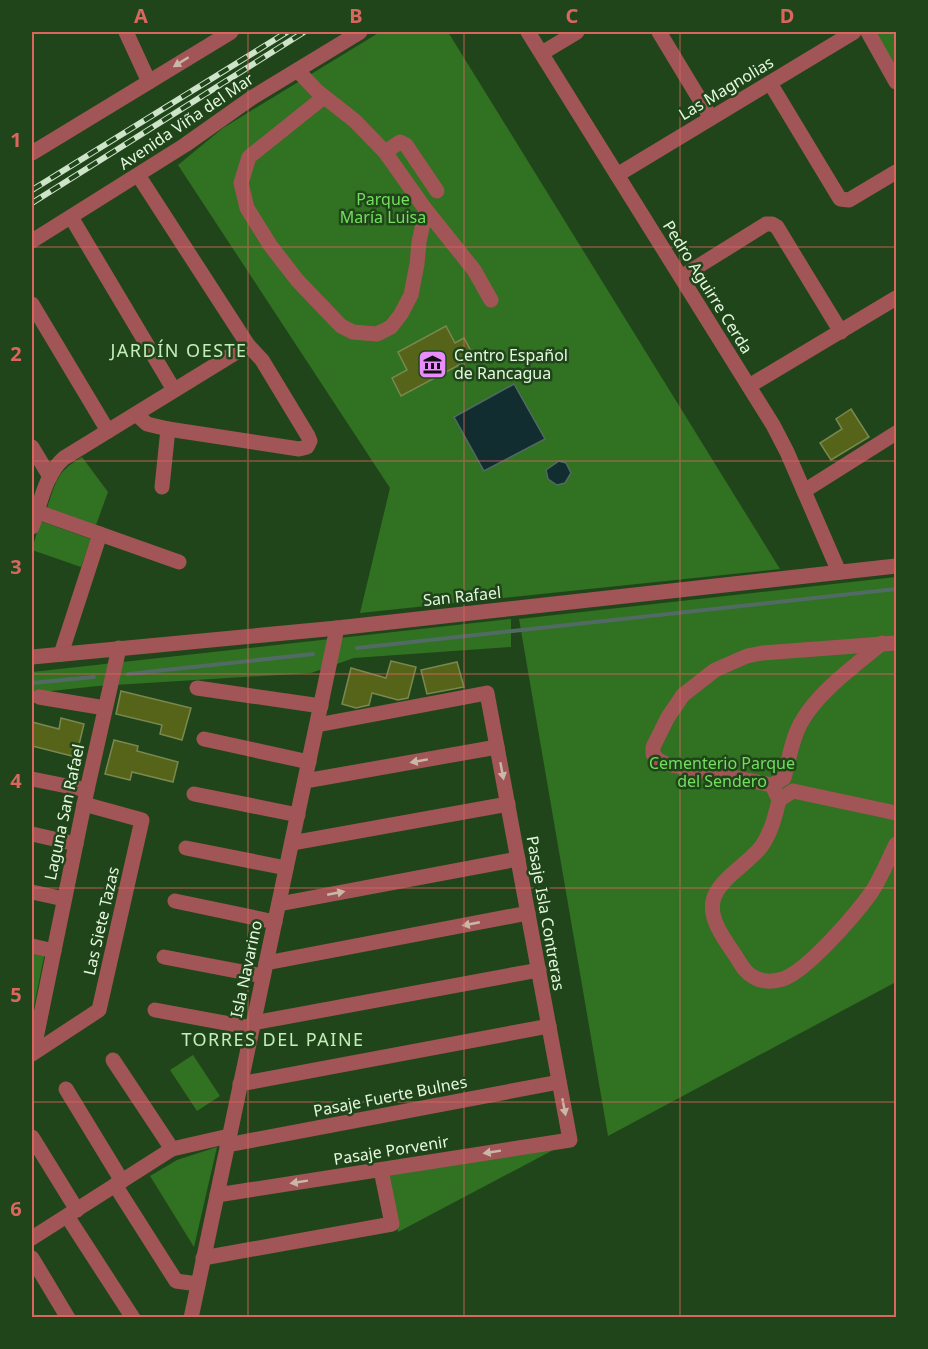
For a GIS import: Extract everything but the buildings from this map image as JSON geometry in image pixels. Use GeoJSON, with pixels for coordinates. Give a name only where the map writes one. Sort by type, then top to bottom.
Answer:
{"type":"FeatureCollection","features":[{"type":"Feature","properties":{"kind":"street"},"geometry":{"type":"LineString","coordinates":[[126,32],[149,82]]}},
{"type":"Feature","properties":{"kind":"street"},"geometry":{"type":"LineString","coordinates":[[32,153],[149,82],[216,35],[231,32]]}},
{"type":"Feature","properties":{"kind":"street","name":"Avenida Viña del Mar"},"geometry":{"type":"LineString","coordinates":[[32,241],[202,134],[253,97],[360,32]]}},
{"type":"Feature","properties":{"kind":"street","name":"Pedro Aguirre Cerda"},"geometry":{"type":"LineString","coordinates":[[528,32],[781,440],[839,572]]}},
{"type":"Feature","properties":{"kind":"street"},"geometry":{"type":"LineString","coordinates":[[542,53],[577,32]]}},
{"type":"Feature","properties":{"kind":"street"},"geometry":{"type":"LineString","coordinates":[[659,32],[711,118]]}},
{"type":"Feature","properties":{"kind":"street"},"geometry":{"type":"LineString","coordinates":[[868,32],[897,82]]}},
{"type":"Feature","properties":{"kind":"street","name":"Las Magnolias"},"geometry":{"type":"LineString","coordinates":[[617,175],[770,83],[844,34]]}},
{"type":"Feature","properties":{"kind":"street"},"geometry":{"type":"LineString","coordinates":[[298,70],[324,97],[340,107],[355,121],[385,152],[426,210],[474,270],[491,300]]}},
{"type":"Feature","properties":{"kind":"street"},"geometry":{"type":"LineString","coordinates":[[770,83],[838,197],[843,201],[849,200],[897,172]]}},
{"type":"Feature","properties":{"kind":"street"},"geometry":{"type":"LineString","coordinates":[[324,97],[249,157],[241,183],[247,208],[270,245],[297,280],[341,326],[352,332],[377,334],[391,327],[401,314],[411,295],[426,210]]}},
{"type":"Feature","properties":{"kind":"street"},"geometry":{"type":"LineString","coordinates":[[385,152],[394,144],[400,142],[406,145],[436,191]]}},
{"type":"Feature","properties":{"kind":"street"},"geometry":{"type":"LineString","coordinates":[[136,414],[147,424],[168,429],[299,449],[309,444],[308,436],[262,360],[248,345],[138,175]]}},
{"type":"Feature","properties":{"kind":"street"},"geometry":{"type":"LineString","coordinates":[[71,217],[174,390]]}},
{"type":"Feature","properties":{"kind":"street"},"geometry":{"type":"LineString","coordinates":[[681,277],[766,224],[772,224],[777,227],[841,332]]}},
{"type":"Feature","properties":{"kind":"street"},"geometry":{"type":"LineString","coordinates":[[749,386],[897,298]]}},
{"type":"Feature","properties":{"kind":"street"},"geometry":{"type":"LineString","coordinates":[[32,304],[108,431]]}},
{"type":"Feature","properties":{"kind":"street"},"geometry":{"type":"LineString","coordinates":[[32,527],[34,511],[50,477],[63,458],[248,345]]}},
{"type":"Feature","properties":{"kind":"street"},"geometry":{"type":"LineString","coordinates":[[162,487],[168,429]]}},
{"type":"Feature","properties":{"kind":"street"},"geometry":{"type":"LineString","coordinates":[[804,491],[897,433]]}},
{"type":"Feature","properties":{"kind":"street"},"geometry":{"type":"LineString","coordinates":[[32,447],[50,477]]}},
{"type":"Feature","properties":{"kind":"street"},"geometry":{"type":"LineString","coordinates":[[34,511],[179,562]]}},
{"type":"Feature","properties":{"kind":"street"},"geometry":{"type":"LineString","coordinates":[[61,654],[100,534]]}},
{"type":"Feature","properties":{"kind":"street","name":"San Rafael"},"geometry":{"type":"LineString","coordinates":[[32,657],[337,628],[897,566]]}},
{"type":"Feature","properties":{"kind":"street","name":"Isla Navarino"},"geometry":{"type":"LineString","coordinates":[[191,1317],[337,628]]}},
{"type":"Feature","properties":{"kind":"street"},"geometry":{"type":"LineString","coordinates":[[889,643],[837,681],[801,721],[773,822],[760,847],[720,887],[713,900],[716,921],[744,969],[756,978],[770,981],[782,979],[795,972],[854,915],[872,891],[897,844]]}},
{"type":"Feature","properties":{"kind":"street"},"geometry":{"type":"LineString","coordinates":[[889,643],[747,656],[715,670],[683,695],[668,717],[653,747],[653,754],[666,764],[783,785],[897,813]]}},
{"type":"Feature","properties":{"kind":"street","name":"Laguna San Rafael"},"geometry":{"type":"LineString","coordinates":[[32,1053],[85,797],[119,648]]}},
{"type":"Feature","properties":{"kind":"street"},"geometry":{"type":"LineString","coordinates":[[197,688],[321,706]]}},
{"type":"Feature","properties":{"kind":"street","name":"Pasaje Isla Contreras"},"geometry":{"type":"LineString","coordinates":[[317,725],[487,693],[570,1140]]}},
{"type":"Feature","properties":{"kind":"street"},"geometry":{"type":"LineString","coordinates":[[39,697],[105,708]]}},
{"type":"Feature","properties":{"kind":"street"},"geometry":{"type":"LineString","coordinates":[[204,739],[309,762]]}},
{"type":"Feature","properties":{"kind":"street"},"geometry":{"type":"LineString","coordinates":[[305,781],[497,747]]}},
{"type":"Feature","properties":{"kind":"street"},"geometry":{"type":"LineString","coordinates":[[32,779],[85,797]]}},
{"type":"Feature","properties":{"kind":"street"},"geometry":{"type":"LineString","coordinates":[[194,794],[298,815]]}},
{"type":"Feature","properties":{"kind":"street","name":"Las Siete Tazas"},"geometry":{"type":"LineString","coordinates":[[32,1053],[99,1010],[142,820],[85,797]]}},
{"type":"Feature","properties":{"kind":"street"},"geometry":{"type":"LineString","coordinates":[[292,843],[508,804]]}},
{"type":"Feature","properties":{"kind":"street"},"geometry":{"type":"LineString","coordinates":[[32,834],[76,844]]}},
{"type":"Feature","properties":{"kind":"street"},"geometry":{"type":"LineString","coordinates":[[186,848],[286,868]]}},
{"type":"Feature","properties":{"kind":"street"},"geometry":{"type":"LineString","coordinates":[[279,904],[518,859]]}},
{"type":"Feature","properties":{"kind":"street"},"geometry":{"type":"LineString","coordinates":[[32,892],[64,899]]}},
{"type":"Feature","properties":{"kind":"street"},"geometry":{"type":"LineString","coordinates":[[175,901],[275,922]]}},
{"type":"Feature","properties":{"kind":"street"},"geometry":{"type":"LineString","coordinates":[[164,957],[265,970],[528,913]]}},
{"type":"Feature","properties":{"kind":"street"},"geometry":{"type":"LineString","coordinates":[[32,946],[54,951]]}},
{"type":"Feature","properties":{"kind":"street"},"geometry":{"type":"LineString","coordinates":[[155,1010],[253,1026],[539,970]]}},
{"type":"Feature","properties":{"kind":"street"},"geometry":{"type":"LineString","coordinates":[[240,1084],[549,1026]]}},
{"type":"Feature","properties":{"kind":"street"},"geometry":{"type":"LineString","coordinates":[[112,1060],[172,1149]]}},
{"type":"Feature","properties":{"kind":"street","name":"Pasaje Fuerte Bulnes"},"geometry":{"type":"LineString","coordinates":[[32,1238],[172,1149],[559,1082]]}},
{"type":"Feature","properties":{"kind":"street"},"geometry":{"type":"LineString","coordinates":[[66,1089],[176,1281],[198,1284]]}},
{"type":"Feature","properties":{"kind":"street"},"geometry":{"type":"LineString","coordinates":[[32,1137],[72,1213],[133,1317]]}},
{"type":"Feature","properties":{"kind":"street","name":"Pasaje Porvenir"},"geometry":{"type":"LineString","coordinates":[[217,1195],[570,1140]]}},
{"type":"Feature","properties":{"kind":"street"},"geometry":{"type":"LineString","coordinates":[[203,1258],[392,1224],[381,1170]]}},
{"type":"Feature","properties":{"kind":"street"},"geometry":{"type":"LineString","coordinates":[[32,1258],[68,1317]]}},
{"type":"Feature","properties":{"kind":"green space","name":"Parque María Luisa"},"geometry":{"type":"Polygon","coordinates":[[[380,32],[448,32],[780,569],[360,613],[390,488],[178,165],[223,128],[380,32]]]}},
{"type":"Feature","properties":{"kind":"green space"},"geometry":{"type":"Polygon","coordinates":[[[876,32],[896,32],[896,73],[876,32]]]}},
{"type":"Feature","properties":{"kind":"green space"},"geometry":{"type":"Polygon","coordinates":[[[82,457],[108,492],[96,525],[47,508],[58,478],[73,462],[82,457]]]}},
{"type":"Feature","properties":{"kind":"green space"},"geometry":{"type":"Polygon","coordinates":[[[40,521],[91,539],[81,567],[32,550],[40,521]]]}},
{"type":"Feature","properties":{"kind":"green space","name":"Cementerio Parque del Sendero"},"geometry":{"type":"Polygon","coordinates":[[[896,577],[896,982],[608,1136],[519,619],[896,577]]]}},
{"type":"Feature","properties":{"kind":"green space"},"geometry":{"type":"Polygon","coordinates":[[[511,619],[511,647],[354,658],[311,673],[98,686],[32,693],[32,672],[511,619]]]}},
{"type":"Feature","properties":{"kind":"green space"},"geometry":{"type":"Polygon","coordinates":[[[32,949],[45,952],[32,1016],[32,949]]]}},
{"type":"Feature","properties":{"kind":"green space"},"geometry":{"type":"Polygon","coordinates":[[[193,1055],[220,1096],[197,1111],[170,1070],[193,1055]]]}},
{"type":"Feature","properties":{"kind":"green space"},"geometry":{"type":"Polygon","coordinates":[[[217,1147],[194,1247],[150,1176],[177,1160],[217,1147]]]}},
{"type":"Feature","properties":{"kind":"green space"},"geometry":{"type":"Polygon","coordinates":[[[557,1148],[398,1232],[387,1174],[557,1148]]]}},
{"type":"Feature","properties":{"kind":"water"},"geometry":{"type":"Polygon","coordinates":[[[514,384],[545,439],[484,471],[454,417],[514,384]]]}},
{"type":"Feature","properties":{"kind":"water"},"geometry":{"type":"Polygon","coordinates":[[[559,461],[566,463],[571,473],[565,483],[557,485],[548,479],[546,470],[559,461]]]}},
{"type":"Feature","properties":{"kind":"waterway"},"geometry":{"type":"LineString","coordinates":[[357,648],[896,589]]}},
{"type":"Feature","properties":{"kind":"waterway"},"geometry":{"type":"LineString","coordinates":[[128,674],[313,654]]}},
{"type":"Feature","properties":{"kind":"waterway"},"geometry":{"type":"LineString","coordinates":[[32,683],[94,677]]}},
{"type":"Feature","properties":{"kind":"railway"},"geometry":{"type":"LineString","coordinates":[[32,190],[287,32]]}},
{"type":"Feature","properties":{"kind":"railway"},"geometry":{"type":"LineString","coordinates":[[32,203],[304,32]]}},
{"type":"Feature","properties":{"kind":"place","name":"Centro Español de Rancagua"},"geometry":{"type":"Point","coordinates":[433,364]}},
{"type":"Feature","properties":{"kind":"district","name":"JARDÍN OESTE"},"geometry":{"type":"Point","coordinates":[179,351]}},
{"type":"Feature","properties":{"kind":"district","name":"TORRES DEL PAINE"},"geometry":{"type":"Point","coordinates":[273,1040]}}]}
